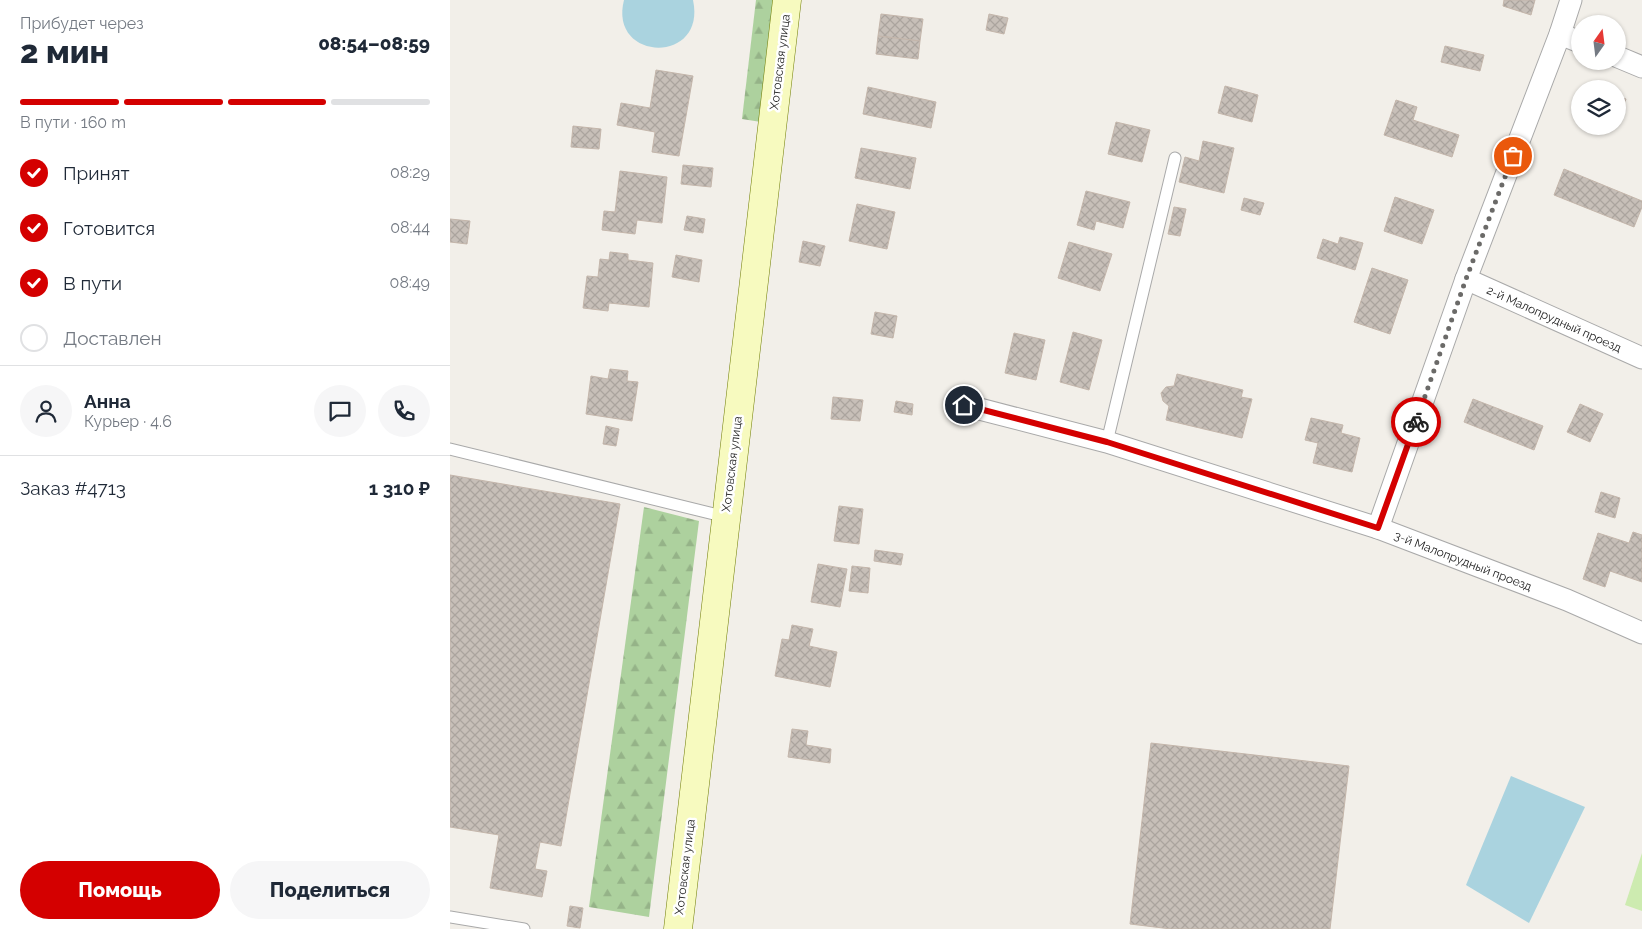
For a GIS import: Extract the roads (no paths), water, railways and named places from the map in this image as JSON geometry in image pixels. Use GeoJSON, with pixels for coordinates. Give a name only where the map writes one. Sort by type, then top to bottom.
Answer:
{"type":"FeatureCollection","features":[{"type":"Feature","properties":{"kind":"street","name":"Хотовская улица"},"geometry":{"type":"LineString","coordinates":[[678,929],[787,0]]}},
{"type":"Feature","properties":{"kind":"street"},"geometry":{"type":"LineString","coordinates":[[1378,528],[1466,279],[1560,34],[1571,0]]}},
{"type":"Feature","properties":{"kind":"street"},"geometry":{"type":"LineString","coordinates":[[1560,34],[1571,38]]}},
{"type":"Feature","properties":{"kind":"street"},"geometry":{"type":"LineString","coordinates":[[1626,60],[1642,66]]}},
{"type":"Feature","properties":{"kind":"street","name":"2-й Малопрудный проезд"},"geometry":{"type":"LineString","coordinates":[[1466,279],[1642,358]]}},
{"type":"Feature","properties":{"kind":"street","name":"3-й Малопрудный проезд"},"geometry":{"type":"LineString","coordinates":[[964,405],[1107,442],[1378,528],[1567,600],[1642,633]]}},
{"type":"Feature","properties":{"kind":"lane"},"geometry":{"type":"LineString","coordinates":[[1107,442],[1175,158]]}},
{"type":"Feature","properties":{"kind":"lane"},"geometry":{"type":"LineString","coordinates":[[450,449],[726,517]]}},
{"type":"Feature","properties":{"kind":"lane"},"geometry":{"type":"LineString","coordinates":[[450,917],[524,929]]}},
{"type":"Feature","properties":{"kind":"water"},"geometry":{"type":"Polygon","coordinates":[[[624,0],[693,0],[693,21],[686,36],[673,45],[658,48],[642,44],[630,35],[623,20],[624,0]]]}},
{"type":"Feature","properties":{"kind":"water"},"geometry":{"type":"Polygon","coordinates":[[[1511,776],[1585,807],[1529,923],[1466,885],[1511,776]]]}}]}
